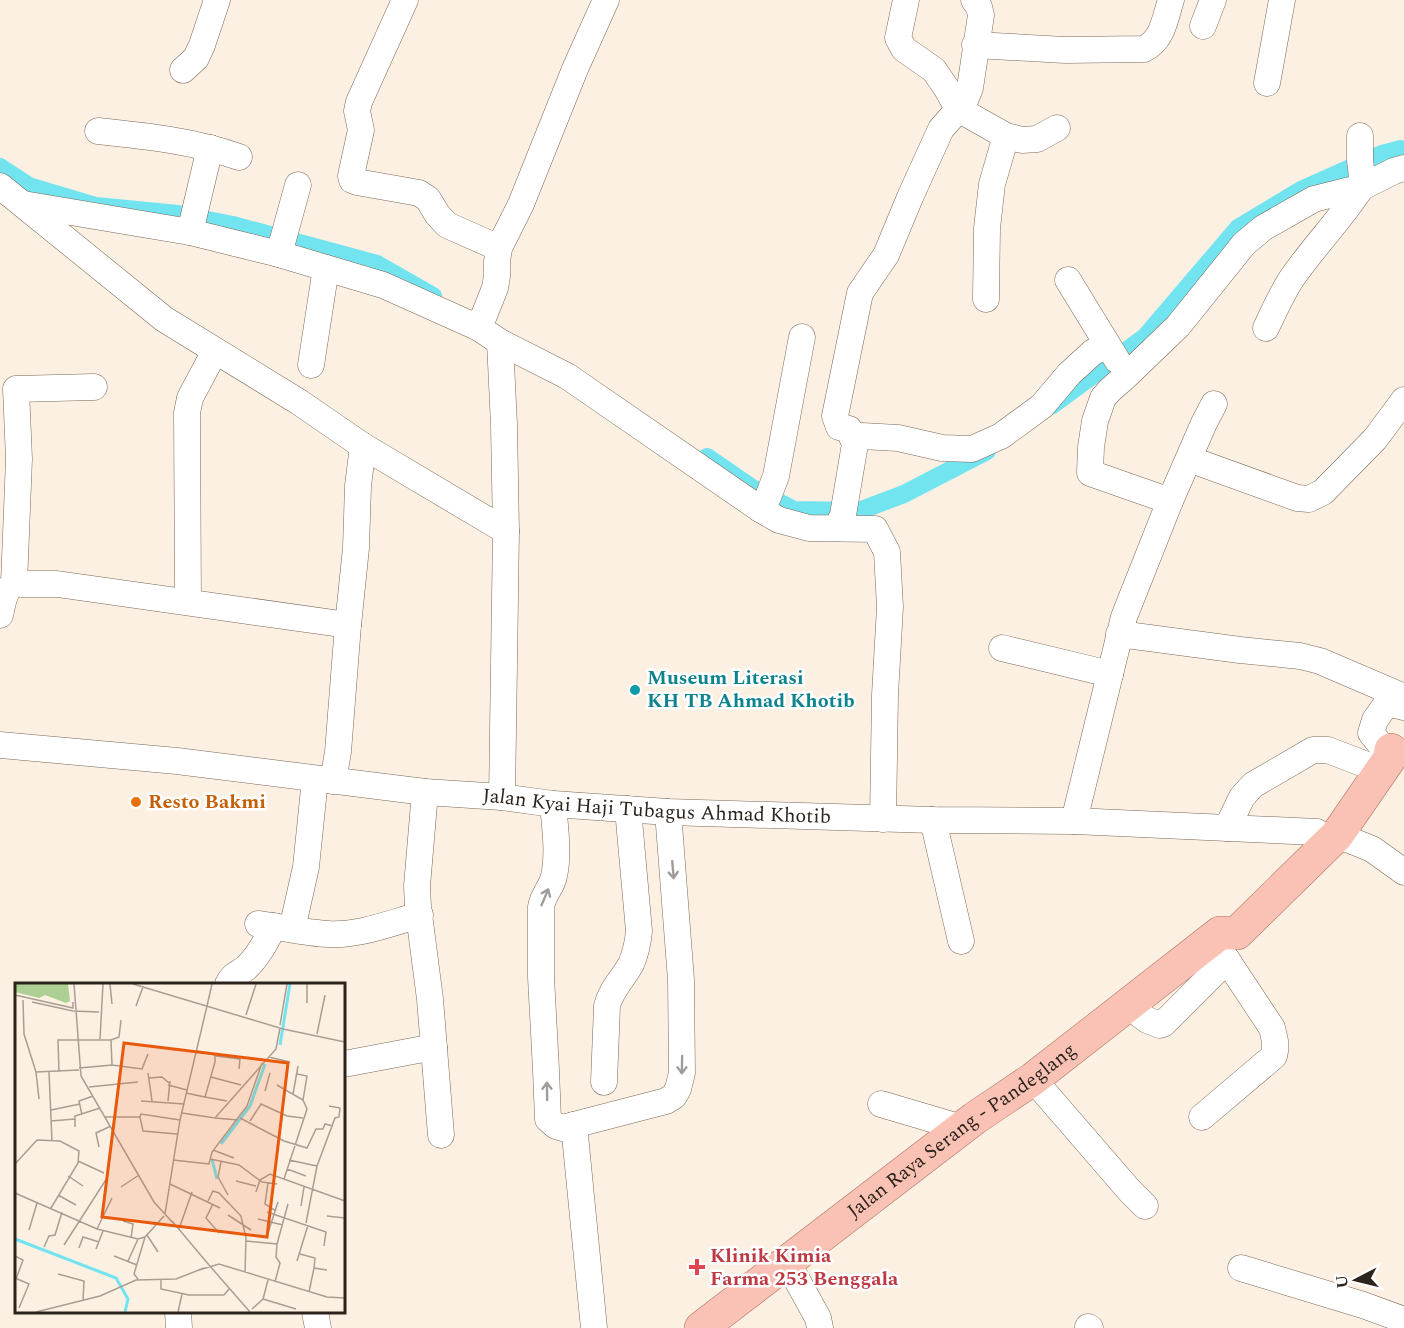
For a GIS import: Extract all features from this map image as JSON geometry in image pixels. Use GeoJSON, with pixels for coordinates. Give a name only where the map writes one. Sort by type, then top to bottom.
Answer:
{"type":"FeatureCollection","features":[{"type":"Feature","properties":{"kind":"main road","name":"Jalan Raya Serang - Pandeglang"},"geometry":{"type":"LineString","coordinates":[[701,1328],[962,1128],[1034,1079],[1128,1005],[1219,945],[1224,915],[1327,834],[1390,758],[1389,750]]}},
{"type":"Feature","properties":{"kind":"street"},"geometry":{"type":"LineString","coordinates":[[183,70],[196,57],[202,45],[217,0]]}},
{"type":"Feature","properties":{"kind":"street"},"geometry":{"type":"LineString","coordinates":[[405,0],[359,102],[357,111],[361,130],[351,171],[352,180],[357,183],[419,194],[428,199],[447,225],[499,248]]}},
{"type":"Feature","properties":{"kind":"street"},"geometry":{"type":"LineString","coordinates":[[480,326],[497,276],[499,248],[521,204],[575,69],[606,0]]}},
{"type":"Feature","properties":{"kind":"street"},"geometry":{"type":"LineString","coordinates":[[906,0],[898,38],[904,49],[934,70],[958,109],[1006,136],[1022,140],[1037,138],[1058,128]]}},
{"type":"Feature","properties":{"kind":"street"},"geometry":{"type":"LineString","coordinates":[[842,512],[855,444],[849,429],[839,427],[835,416],[860,293],[886,255],[941,129],[964,103],[970,87],[981,15],[974,0]]}},
{"type":"Feature","properties":{"kind":"street"},"geometry":{"type":"LineString","coordinates":[[975,45],[1065,50],[1144,49],[1152,45],[1159,36],[1171,0]]}},
{"type":"Feature","properties":{"kind":"street"},"geometry":{"type":"LineString","coordinates":[[1203,26],[1213,0]]}},
{"type":"Feature","properties":{"kind":"street"},"geometry":{"type":"LineString","coordinates":[[1267,83],[1282,0]]}},
{"type":"Feature","properties":{"kind":"street"},"geometry":{"type":"LineString","coordinates":[[98,131],[146,136],[210,148],[239,157]]}},
{"type":"Feature","properties":{"kind":"street"},"geometry":{"type":"LineString","coordinates":[[986,299],[988,217],[992,184],[1006,136]]}},
{"type":"Feature","properties":{"kind":"street"},"geometry":{"type":"LineString","coordinates":[[192,223],[210,148]]}},
{"type":"Feature","properties":{"kind":"street"},"geometry":{"type":"LineString","coordinates":[[1117,362],[1178,326],[1244,244],[1263,228],[1314,199],[1361,167],[1394,171],[1404,168]]}},
{"type":"Feature","properties":{"kind":"street"},"geometry":{"type":"LineString","coordinates":[[1266,328],[1290,280],[1339,220],[1361,167]]}},
{"type":"Feature","properties":{"kind":"street"},"geometry":{"type":"LineString","coordinates":[[282,245],[298,185]]}},
{"type":"Feature","properties":{"kind":"street"},"geometry":{"type":"LineString","coordinates":[[0,186],[164,319],[299,402],[363,446],[506,531]]}},
{"type":"Feature","properties":{"kind":"street"},"geometry":{"type":"LineString","coordinates":[[23,204],[192,223],[282,245],[326,268],[383,285],[480,326],[500,342],[567,376],[768,494]]}},
{"type":"Feature","properties":{"kind":"street"},"geometry":{"type":"LineString","coordinates":[[311,365],[326,268]]}},
{"type":"Feature","properties":{"kind":"street"},"geometry":{"type":"LineString","coordinates":[[1068,280],[1117,362],[1110,390],[1103,398],[1095,421],[1090,473],[1170,501]]}},
{"type":"Feature","properties":{"kind":"street"},"geometry":{"type":"LineString","coordinates":[[802,337],[768,494],[779,520],[809,528],[842,512]]}},
{"type":"Feature","properties":{"kind":"street"},"geometry":{"type":"LineString","coordinates":[[500,342],[506,531],[502,797]]}},
{"type":"Feature","properties":{"kind":"street"},"geometry":{"type":"LineString","coordinates":[[188,601],[187,413],[190,398],[215,351]]}},
{"type":"Feature","properties":{"kind":"street"},"geometry":{"type":"LineString","coordinates":[[852,437],[898,438],[942,448],[972,449],[1001,436],[1042,406],[1069,374],[1093,352],[1117,362]]}},
{"type":"Feature","properties":{"kind":"street"},"geometry":{"type":"LineString","coordinates":[[14,584],[19,459],[16,388],[94,387]]}},
{"type":"Feature","properties":{"kind":"street"},"geometry":{"type":"LineString","coordinates":[[1189,459],[1297,498],[1309,499],[1323,492],[1375,439],[1404,400]]}},
{"type":"Feature","properties":{"kind":"street"},"geometry":{"type":"LineString","coordinates":[[1074,821],[1124,617],[1170,501],[1214,404]]}},
{"type":"Feature","properties":{"kind":"street"},"geometry":{"type":"LineString","coordinates":[[228,983],[231,977],[246,968],[264,944],[306,867],[324,780],[338,753],[363,446]]}},
{"type":"Feature","properties":{"kind":"street"},"geometry":{"type":"LineString","coordinates":[[842,512],[875,529],[887,552],[890,607],[885,695],[883,819]]}},
{"type":"Feature","properties":{"kind":"street"},"geometry":{"type":"LineString","coordinates":[[0,615],[9,586],[57,584],[348,625]]}},
{"type":"Feature","properties":{"kind":"street"},"geometry":{"type":"LineString","coordinates":[[1119,634],[1300,656],[1320,661],[1404,697]]}},
{"type":"Feature","properties":{"kind":"street"},"geometry":{"type":"LineString","coordinates":[[1002,648],[1110,674]]}},
{"type":"Feature","properties":{"kind":"street"},"geometry":{"type":"LineString","coordinates":[[1389,750],[1380,744],[1371,733],[1375,720],[1387,703],[1404,707]]}},
{"type":"Feature","properties":{"kind":"street","name":"Jalan Kyai Haji Tubagus Ahmad Khotib"},"geometry":{"type":"LineString","coordinates":[[0,745],[177,761],[425,792],[668,812],[883,819],[1074,821],[1327,834],[1372,849],[1404,873]]}},
{"type":"Feature","properties":{"kind":"street"},"geometry":{"type":"LineString","coordinates":[[1227,828],[1242,796],[1253,785],[1313,750],[1389,750]]}},
{"type":"Feature","properties":{"kind":"street"},"geometry":{"type":"LineString","coordinates":[[425,792],[417,886],[430,999],[441,1136]]}},
{"type":"Feature","properties":{"kind":"street"},"geometry":{"type":"LineString","coordinates":[[553,804],[557,858],[553,880],[543,898],[540,915],[541,977],[548,1119],[562,1128],[666,1101],[674,1096],[678,1089],[682,1073],[681,980],[668,812]]}},
{"type":"Feature","properties":{"kind":"street"},"geometry":{"type":"LineString","coordinates":[[604,1082],[607,1006],[610,995],[631,964],[637,949],[639,931],[628,809]]}},
{"type":"Feature","properties":{"kind":"street"},"geometry":{"type":"LineString","coordinates":[[933,820],[961,941]]}},
{"type":"Feature","properties":{"kind":"street"},"geometry":{"type":"LineString","coordinates":[[274,927],[327,934],[345,933],[420,915]]}},
{"type":"Feature","properties":{"kind":"street"},"geometry":{"type":"LineString","coordinates":[[1202,1116],[1274,1056],[1275,1051],[1272,1028],[1219,945]]}},
{"type":"Feature","properties":{"kind":"street"},"geometry":{"type":"LineString","coordinates":[[345,1064],[434,1047]]}},
{"type":"Feature","properties":{"kind":"street"},"geometry":{"type":"LineString","coordinates":[[1034,1079],[1144,1206]]}},
{"type":"Feature","properties":{"kind":"street"},"geometry":{"type":"LineString","coordinates":[[881,1104],[962,1128]]}},
{"type":"Feature","properties":{"kind":"street"},"geometry":{"type":"LineString","coordinates":[[574,1125],[594,1328]]}},
{"type":"Feature","properties":{"kind":"street"},"geometry":{"type":"LineString","coordinates":[[787,1262],[818,1318],[820,1328]]}},
{"type":"Feature","properties":{"kind":"street"},"geometry":{"type":"LineString","coordinates":[[1241,1268],[1363,1305],[1404,1320]]}},
{"type":"Feature","properties":{"kind":"street"},"geometry":{"type":"LineString","coordinates":[[178,1313],[179,1328]]}},
{"type":"Feature","properties":{"kind":"street"},"geometry":{"type":"LineString","coordinates":[[315,1313],[318,1328]]}},
{"type":"Feature","properties":{"kind":"waterway"},"geometry":{"type":"LineString","coordinates":[[1051,406],[1145,337],[1238,228],[1301,190],[1382,154],[1401,149]]}},
{"type":"Feature","properties":{"kind":"waterway"},"geometry":{"type":"LineString","coordinates":[[0,167],[29,186],[96,206],[178,214],[233,225],[377,264],[433,296]]}},
{"type":"Feature","properties":{"kind":"waterway"},"geometry":{"type":"LineString","coordinates":[[707,457],[752,488],[794,510],[859,511],[904,494],[987,451]]}},
{"type":"Feature","properties":{"kind":"place","name":"Museum Literasi KH TB Ahmad Khotib"},"geometry":{"type":"Point","coordinates":[635,690]}},
{"type":"Feature","properties":{"kind":"place","name":"Resto Bakmi"},"geometry":{"type":"Point","coordinates":[136,802]}},
{"type":"Feature","properties":{"kind":"place","name":"Klinik Kimia Farma 253 Benggala"},"geometry":{"type":"Point","coordinates":[697,1267]}}]}
